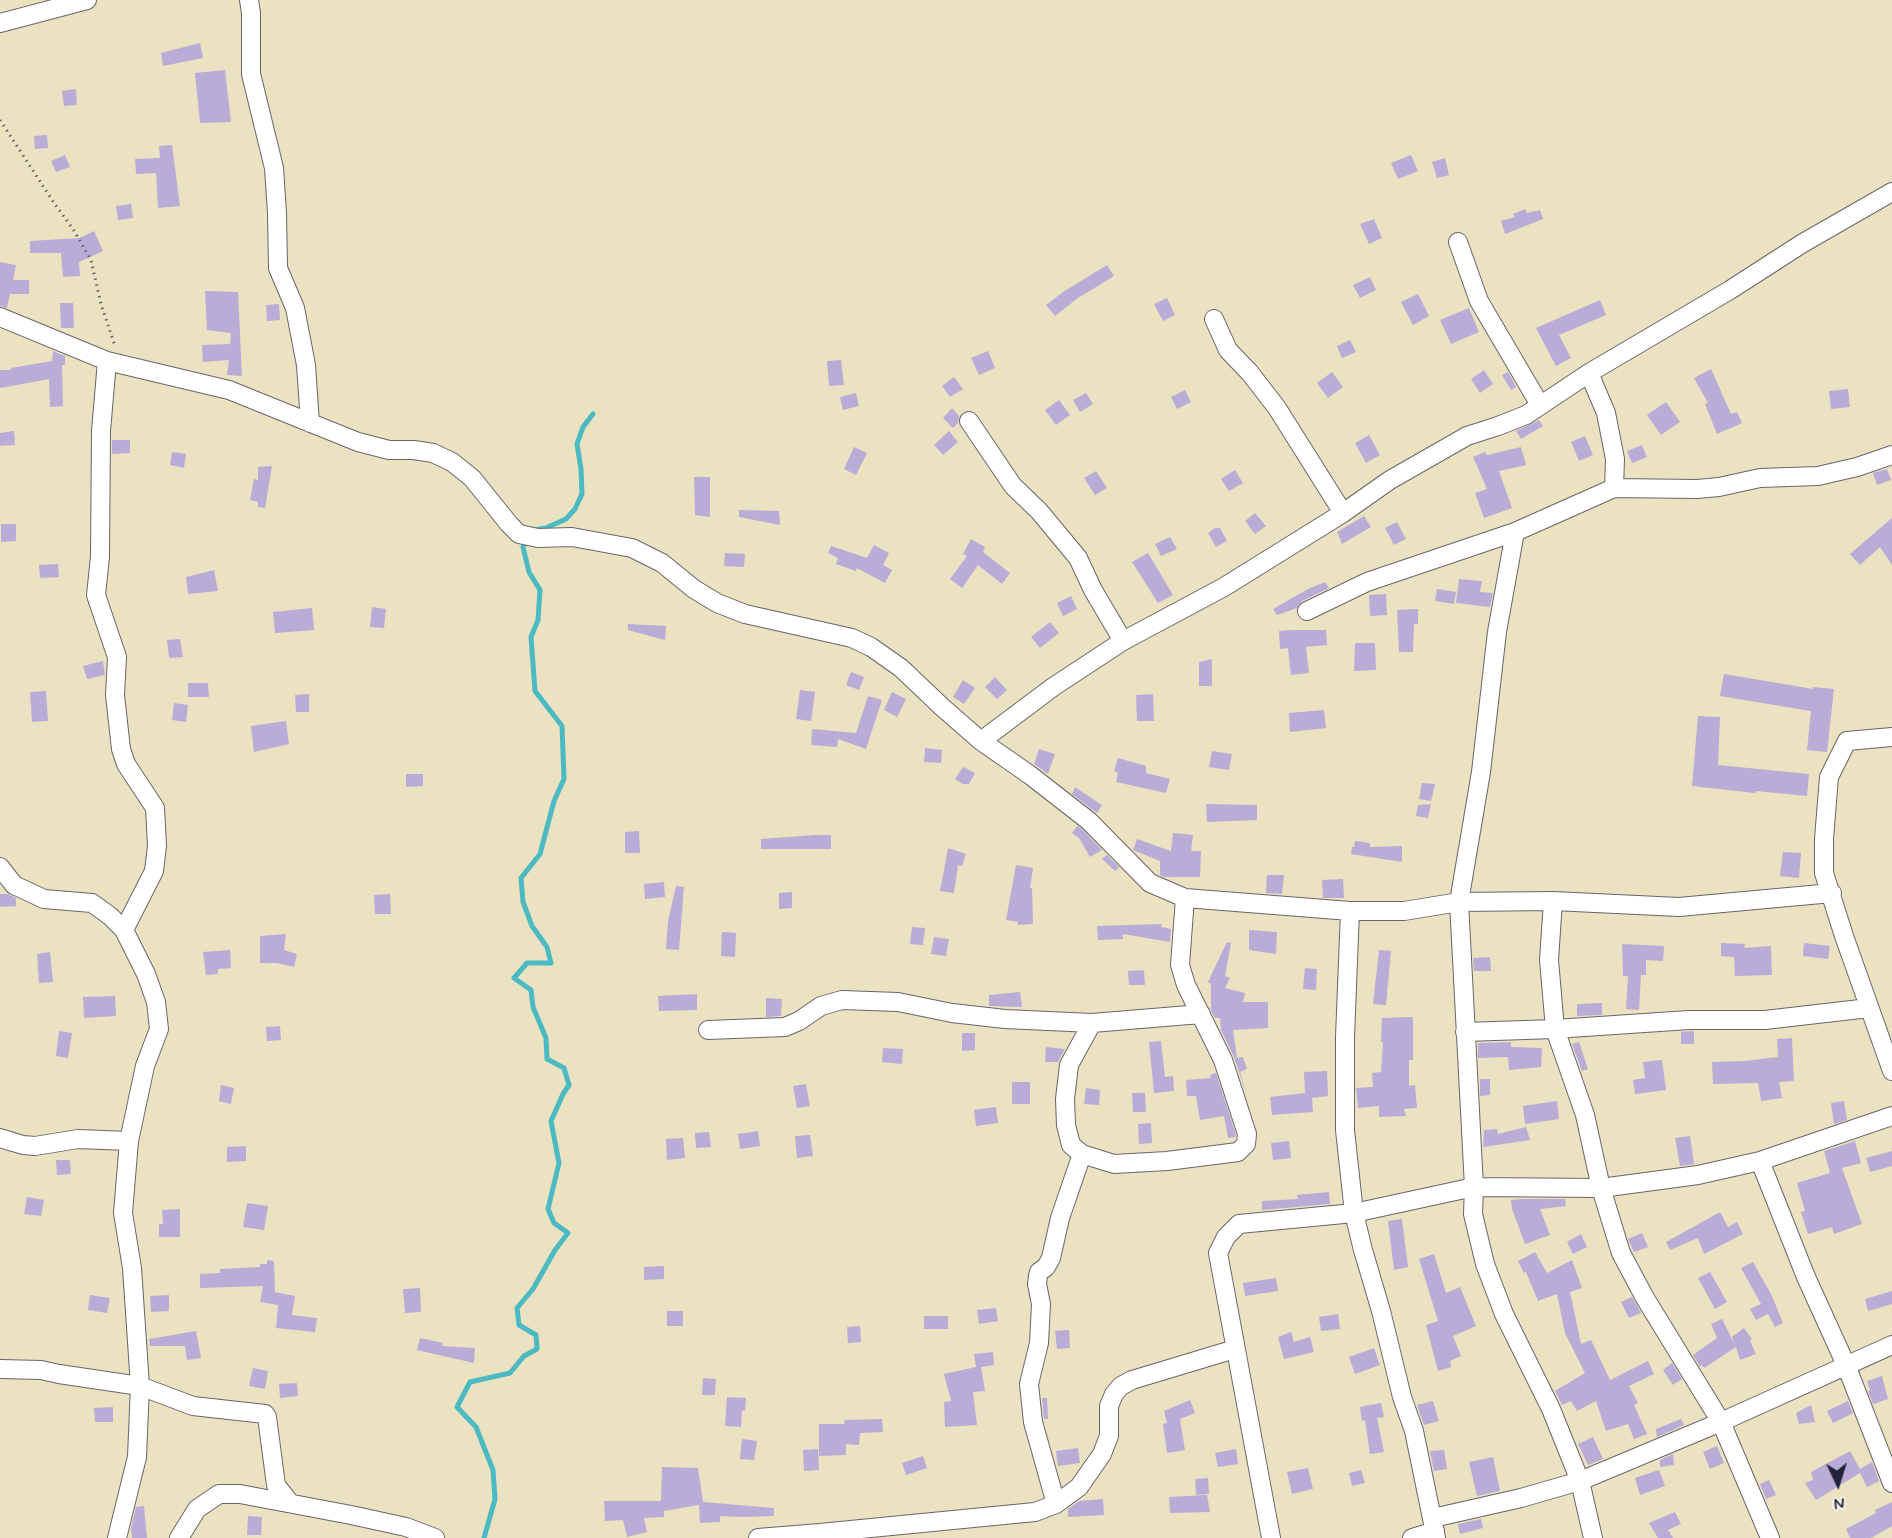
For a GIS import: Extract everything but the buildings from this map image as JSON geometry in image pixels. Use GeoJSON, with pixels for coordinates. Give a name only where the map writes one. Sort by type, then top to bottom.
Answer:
{"type":"FeatureCollection","features":[{"type":"Feature","properties":{"kind":"street"},"geometry":{"type":"LineString","coordinates":[[0,23],[59,3],[87,0]]}},
{"type":"Feature","properties":{"kind":"street"},"geometry":{"type":"LineString","coordinates":[[249,0],[251,74],[274,168],[278,268],[295,308],[306,365],[310,423]]}},
{"type":"Feature","properties":{"kind":"street"},"geometry":{"type":"LineString","coordinates":[[981,741],[1053,687],[1123,641],[1224,587],[1343,513],[1390,480],[1467,436],[1526,415],[1589,373],[1730,290],[1803,243],[1892,192]]}},
{"type":"Feature","properties":{"kind":"street"},"geometry":{"type":"LineString","coordinates":[[1458,242],[1479,301],[1540,405]]}},
{"type":"Feature","properties":{"kind":"street"},"geometry":{"type":"LineString","coordinates":[[0,317],[107,361],[229,390],[358,442],[389,450],[433,453],[452,462],[472,478],[519,534],[538,538],[572,537],[632,548],[662,563],[694,589],[717,603],[745,614],[852,638],[871,647],[901,668],[981,741],[1030,775],[1089,821],[1150,883],[1185,898],[1350,910],[1404,911],[1459,902],[1553,900],[1679,907],[1832,893]]}},
{"type":"Feature","properties":{"kind":"street"},"geometry":{"type":"LineString","coordinates":[[1214,319],[1228,350],[1250,373],[1277,408],[1343,513]]}},
{"type":"Feature","properties":{"kind":"street"},"geometry":{"type":"LineString","coordinates":[[107,361],[101,431],[100,557],[96,595],[117,657],[115,695],[121,749],[126,764],[155,808],[157,846],[153,872],[124,930]]}},
{"type":"Feature","properties":{"kind":"street"},"geometry":{"type":"LineString","coordinates":[[1589,373],[1606,413],[1615,459],[1614,488]]}},
{"type":"Feature","properties":{"kind":"street"},"geometry":{"type":"LineString","coordinates":[[969,421],[1012,486],[1040,511],[1078,558],[1093,590],[1123,641]]}},
{"type":"Feature","properties":{"kind":"street"},"geometry":{"type":"LineString","coordinates":[[1307,611],[1367,582],[1515,532],[1614,488],[1697,489],[1719,487],[1760,478],[1818,476],[1857,467],[1892,455]]}},
{"type":"Feature","properties":{"kind":"street"},"geometry":{"type":"LineString","coordinates":[[1515,532],[1497,632],[1481,772],[1459,902],[1474,1187],[1473,1214],[1485,1264],[1504,1314],[1551,1409],[1580,1481],[1593,1538]]}},
{"type":"Feature","properties":{"kind":"street"},"geometry":{"type":"LineString","coordinates":[[1892,736],[1847,741],[1829,777],[1824,838],[1824,873],[1892,1071]]}},
{"type":"Feature","properties":{"kind":"street"},"geometry":{"type":"LineString","coordinates":[[0,867],[14,885],[44,899],[92,903],[110,916],[124,930],[146,974],[156,1002],[159,1029],[145,1066],[129,1141],[123,1213],[132,1268],[140,1386],[137,1457],[117,1538]]}},
{"type":"Feature","properties":{"kind":"street"},"geometry":{"type":"LineString","coordinates":[[1092,1023],[1069,1065],[1065,1099],[1066,1125],[1071,1145],[1082,1154],[1114,1164],[1167,1161],[1239,1152],[1246,1144],[1247,1134],[1223,1060],[1186,985],[1180,965],[1185,898]]}},
{"type":"Feature","properties":{"kind":"street"},"geometry":{"type":"LineString","coordinates":[[1553,900],[1549,960],[1555,1029],[1585,1115],[1601,1188],[1621,1252],[1645,1298],[1720,1422],[1770,1538]]}},
{"type":"Feature","properties":{"kind":"street"},"geometry":{"type":"LineString","coordinates":[[1350,910],[1345,1037],[1345,1130],[1354,1213],[1382,1311],[1402,1397],[1414,1431],[1435,1529]]}},
{"type":"Feature","properties":{"kind":"street"},"geometry":{"type":"LineString","coordinates":[[708,1030],[785,1027],[800,1021],[821,1006],[842,1000],[898,1002],[952,1013],[1092,1023],[1201,1014]]}},
{"type":"Feature","properties":{"kind":"street"},"geometry":{"type":"LineString","coordinates":[[1466,1032],[1689,1020],[1765,1020],[1869,1008]]}},
{"type":"Feature","properties":{"kind":"street"},"geometry":{"type":"LineString","coordinates":[[1271,1538],[1218,1253],[1226,1237],[1239,1224],[1354,1213],[1474,1187],[1601,1188],[1698,1175],[1760,1161],[1892,1116]]}},
{"type":"Feature","properties":{"kind":"street"},"geometry":{"type":"LineString","coordinates":[[0,1138],[35,1146],[78,1139],[129,1141]]}},
{"type":"Feature","properties":{"kind":"street"},"geometry":{"type":"LineString","coordinates":[[1056,1504],[1033,1422],[1029,1384],[1039,1343],[1041,1304],[1037,1284],[1038,1276],[1052,1258],[1060,1218],[1082,1154]]}},
{"type":"Feature","properties":{"kind":"street"},"geometry":{"type":"LineString","coordinates":[[1760,1161],[1806,1277],[1846,1365],[1892,1483]]}},
{"type":"Feature","properties":{"kind":"street"},"geometry":{"type":"LineString","coordinates":[[1412,1538],[1521,1498],[1580,1481],[1720,1422],[1892,1345]]}},
{"type":"Feature","properties":{"kind":"street"},"geometry":{"type":"LineString","coordinates":[[758,1538],[820,1535],[1035,1512],[1056,1504],[1079,1487],[1102,1454],[1109,1437],[1109,1406],[1114,1394],[1121,1386],[1132,1380],[1235,1349]]}},
{"type":"Feature","properties":{"kind":"street"},"geometry":{"type":"LineString","coordinates":[[0,1369],[41,1370],[140,1386],[193,1406],[265,1414],[276,1485],[290,1503]]}},
{"type":"Feature","properties":{"kind":"street"},"geometry":{"type":"LineString","coordinates":[[179,1538],[197,1509],[219,1494],[240,1494],[290,1503],[406,1527],[435,1538]]}},
{"type":"Feature","properties":{"kind":"path"},"geometry":{"type":"LineString","coordinates":[[0,120],[73,229],[91,261],[113,343],[126,365]]}},
{"type":"Feature","properties":{"kind":"waterway"},"geometry":{"type":"LineString","coordinates":[[534,530],[546,528],[566,519],[575,509],[582,494],[577,444],[583,427],[593,414]]}},
{"type":"Feature","properties":{"kind":"waterway"},"geometry":{"type":"LineString","coordinates":[[484,1538],[495,1499],[493,1470],[476,1427],[457,1407],[470,1382],[510,1373],[524,1356],[537,1349],[536,1335],[519,1325],[517,1308],[533,1289],[555,1250],[568,1233],[554,1223],[548,1209],[559,1163],[551,1121],[569,1085],[564,1068],[547,1059],[546,1038],[533,1007],[531,990],[514,978],[527,963],[551,963],[547,947],[532,926],[523,902],[521,878],[540,854],[554,801],[564,779],[562,726],[535,691],[531,637],[538,620],[540,590],[529,572],[523,547],[527,540]]}}]}
